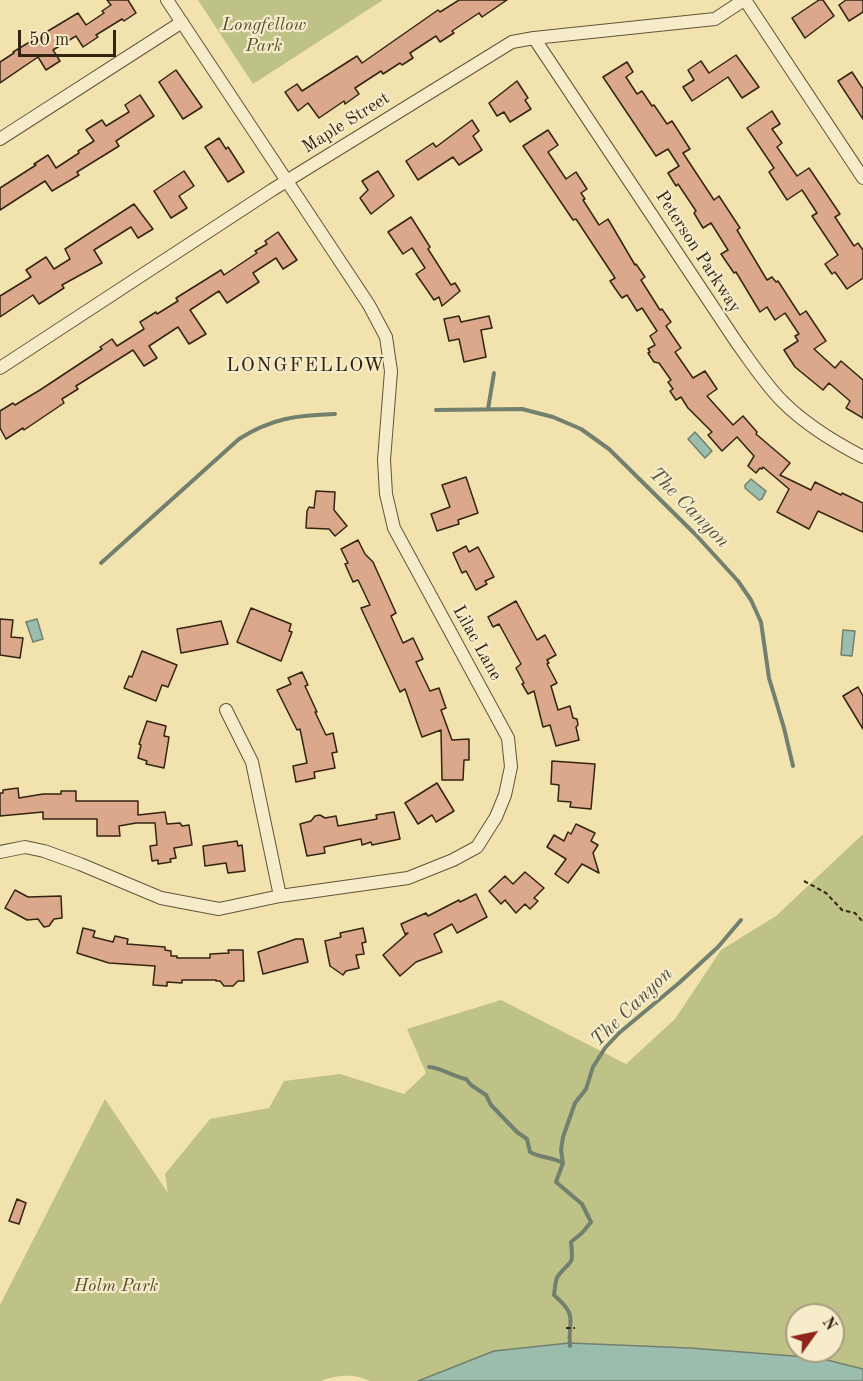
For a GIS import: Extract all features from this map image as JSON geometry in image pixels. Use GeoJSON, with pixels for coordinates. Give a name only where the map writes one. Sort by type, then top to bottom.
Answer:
{"type":"FeatureCollection","features":[{"type":"Feature","properties":{"kind":"street","name":"Lilac Lane"},"geometry":{"type":"LineString","coordinates":[[0,852],[25,848],[44,851],[161,898],[219,909],[280,896],[408,878],[477,847],[496,817],[505,795],[511,767],[508,738],[394,528],[386,494],[384,460],[391,371],[386,337],[369,305],[167,0]]}},
{"type":"Feature","properties":{"kind":"street"},"geometry":{"type":"LineString","coordinates":[[745,0],[858,161],[863,178]]}},
{"type":"Feature","properties":{"kind":"street","name":"Maple Street"},"geometry":{"type":"LineString","coordinates":[[0,368],[287,181],[512,42],[715,19],[745,0]]}},
{"type":"Feature","properties":{"kind":"street"},"geometry":{"type":"LineString","coordinates":[[0,139],[182,22]]}},
{"type":"Feature","properties":{"kind":"street","name":"Peterson Parkway"},"geometry":{"type":"LineString","coordinates":[[534,38],[731,334],[763,378],[781,400],[808,424],[863,457]]}},
{"type":"Feature","properties":{"kind":"street"},"geometry":{"type":"LineString","coordinates":[[226,710],[252,762],[280,896]]}},
{"type":"Feature","properties":{"kind":"path"},"geometry":{"type":"LineString","coordinates":[[804,881],[826,893],[842,910],[855,913],[863,922]]}},
{"type":"Feature","properties":{"kind":"path"},"geometry":{"type":"LineString","coordinates":[[566,1328],[575,1328]]}},
{"type":"Feature","properties":{"kind":"green space","name":"Longfellow Park"},"geometry":{"type":"Polygon","coordinates":[[[198,0],[383,0],[253,84],[198,0]]]}},
{"type":"Feature","properties":{"kind":"green space","name":"Holm Park"},"geometry":{"type":"Polygon","coordinates":[[[863,834],[863,1369],[839,1363],[845,1363],[845,1303],[785,1303],[785,1355],[690,1348],[569,1343],[494,1351],[418,1381],[370,1381],[345,1376],[321,1381],[0,1381],[0,1305],[105,1099],[168,1193],[165,1174],[210,1119],[269,1108],[284,1081],[340,1074],[404,1094],[426,1073],[407,1029],[501,1000],[626,1064],[675,1019],[721,950],[776,916],[863,834]]]}},
{"type":"Feature","properties":{"kind":"shaded area"},"geometry":{"type":"Polygon","coordinates":[[[695,432],[712,451],[705,458],[688,439],[695,432]]]}},
{"type":"Feature","properties":{"kind":"shaded area"},"geometry":{"type":"Polygon","coordinates":[[[751,479],[766,491],[762,499],[759,500],[745,488],[751,479]]]}},
{"type":"Feature","properties":{"kind":"shaded area"},"geometry":{"type":"Polygon","coordinates":[[[37,619],[43,639],[33,642],[26,622],[37,619]]]}},
{"type":"Feature","properties":{"kind":"shaded area"},"geometry":{"type":"Polygon","coordinates":[[[843,630],[855,631],[852,656],[841,655],[843,630]]]}},
{"type":"Feature","properties":{"kind":"shaded area"},"geometry":{"type":"Polygon","coordinates":[[[569,1343],[690,1348],[785,1355],[785,1363],[839,1363],[863,1369],[863,1381],[418,1381],[494,1351],[569,1343]]]}},
{"type":"Feature","properties":{"kind":"building"},"geometry":{"type":"Polygon","coordinates":[[[107,0],[128,0],[136,13],[96,35],[98,37],[83,47],[76,36],[53,50],[60,61],[46,70],[38,57],[0,83],[0,62],[78,13],[86,25],[104,13],[102,11],[111,5],[107,0]]]}},
{"type":"Feature","properties":{"kind":"building"},"geometry":{"type":"Polygon","coordinates":[[[459,0],[507,0],[482,17],[479,13],[440,42],[436,36],[410,53],[413,58],[383,74],[381,71],[355,88],[359,94],[319,118],[308,103],[298,111],[285,92],[297,84],[302,91],[357,56],[362,63],[438,10],[440,12],[459,0]]]}},
{"type":"Feature","properties":{"kind":"building"},"geometry":{"type":"Polygon","coordinates":[[[819,0],[823,0],[834,16],[805,38],[792,18],[819,0]]]}},
{"type":"Feature","properties":{"kind":"building"},"geometry":{"type":"Polygon","coordinates":[[[846,0],[863,0],[863,12],[849,21],[839,5],[846,0]]]}},
{"type":"Feature","properties":{"kind":"building"},"geometry":{"type":"Polygon","coordinates":[[[736,55],[759,87],[742,98],[728,77],[692,101],[683,87],[694,80],[688,70],[701,61],[709,73],[736,55]]]}},
{"type":"Feature","properties":{"kind":"building"},"geometry":{"type":"Polygon","coordinates":[[[627,62],[633,72],[626,77],[637,94],[642,91],[667,124],[672,121],[690,149],[683,153],[714,200],[719,196],[740,228],[737,230],[767,280],[772,277],[776,282],[778,281],[800,315],[806,311],[826,341],[814,349],[835,368],[841,361],[863,380],[863,418],[846,408],[850,401],[829,383],[823,390],[795,367],[784,350],[798,341],[795,336],[799,334],[785,313],[775,320],[767,307],[760,312],[736,272],[734,273],[721,254],[728,250],[711,223],[703,228],[694,213],[696,211],[668,173],[679,166],[668,149],[656,156],[603,77],[627,62]]]}},
{"type":"Feature","properties":{"kind":"building"},"geometry":{"type":"Polygon","coordinates":[[[176,70],[202,107],[183,119],[159,82],[176,70]]]}},
{"type":"Feature","properties":{"kind":"building"},"geometry":{"type":"Polygon","coordinates":[[[852,72],[863,89],[863,119],[838,81],[852,72]]]}},
{"type":"Feature","properties":{"kind":"building"},"geometry":{"type":"Polygon","coordinates":[[[517,81],[528,98],[525,100],[531,109],[510,122],[504,112],[497,116],[489,103],[517,81]]]}},
{"type":"Feature","properties":{"kind":"building"},"geometry":{"type":"Polygon","coordinates":[[[140,95],[154,116],[116,141],[119,146],[77,172],[79,175],[52,191],[45,181],[0,210],[0,188],[48,155],[56,168],[79,153],[78,151],[94,141],[86,130],[102,120],[106,126],[129,112],[125,105],[140,95]]]}},
{"type":"Feature","properties":{"kind":"building"},"geometry":{"type":"Polygon","coordinates":[[[772,111],[780,124],[772,129],[782,143],[777,147],[797,176],[809,168],[840,214],[835,217],[854,246],[858,243],[863,250],[863,278],[847,289],[835,272],[832,274],[825,264],[838,255],[812,216],[817,213],[802,190],[787,200],[769,172],[774,168],[747,128],[772,111]]]}},
{"type":"Feature","properties":{"kind":"building"},"geometry":{"type":"Polygon","coordinates":[[[472,120],[479,131],[473,136],[482,150],[459,165],[453,157],[418,180],[406,161],[433,143],[436,147],[472,120]]]}},
{"type":"Feature","properties":{"kind":"building"},"geometry":{"type":"Polygon","coordinates":[[[548,130],[558,145],[548,152],[566,179],[576,172],[587,189],[581,193],[585,199],[583,200],[599,225],[608,219],[635,265],[645,277],[641,280],[660,310],[662,309],[671,322],[666,326],[681,348],[675,352],[693,378],[705,371],[717,389],[707,396],[733,425],[743,416],[757,432],[756,434],[790,463],[780,475],[811,490],[815,482],[863,503],[863,532],[818,511],[809,529],[777,512],[789,489],[763,467],[756,473],[748,466],[754,456],[737,437],[722,451],[708,435],[712,432],[688,408],[681,397],[676,400],[670,391],[673,389],[668,382],[671,380],[659,363],[654,362],[648,353],[650,352],[648,349],[655,345],[650,336],[657,331],[642,308],[637,311],[627,295],[622,298],[619,294],[610,281],[615,278],[523,146],[548,130]]]}},
{"type":"Feature","properties":{"kind":"building"},"geometry":{"type":"Polygon","coordinates":[[[219,138],[226,149],[228,147],[244,172],[228,182],[205,147],[219,138]]]}},
{"type":"Feature","properties":{"kind":"building"},"geometry":{"type":"Polygon","coordinates":[[[184,171],[194,186],[179,196],[187,208],[171,218],[154,191],[184,171]]]}},
{"type":"Feature","properties":{"kind":"building"},"geometry":{"type":"Polygon","coordinates":[[[378,171],[394,196],[371,214],[360,198],[368,190],[362,181],[378,171]]]}},
{"type":"Feature","properties":{"kind":"building"},"geometry":{"type":"Polygon","coordinates":[[[134,204],[153,229],[138,238],[131,227],[94,250],[102,263],[62,285],[64,288],[39,304],[33,295],[0,317],[0,296],[31,277],[26,270],[46,257],[54,269],[70,259],[65,249],[134,204]]]}},
{"type":"Feature","properties":{"kind":"building"},"geometry":{"type":"Polygon","coordinates":[[[411,217],[451,285],[455,283],[460,291],[442,306],[439,297],[434,300],[416,274],[425,268],[412,248],[403,254],[388,232],[411,217]]]}},
{"type":"Feature","properties":{"kind":"building"},"geometry":{"type":"Polygon","coordinates":[[[278,232],[297,260],[283,269],[276,258],[253,273],[259,282],[227,303],[219,291],[190,310],[206,334],[189,344],[178,327],[149,346],[157,358],[144,366],[133,350],[76,386],[78,389],[62,399],[64,403],[24,430],[23,428],[6,439],[0,428],[0,411],[40,390],[102,349],[100,347],[112,339],[117,346],[144,329],[140,322],[178,301],[176,298],[221,270],[224,275],[257,253],[255,251],[267,244],[265,241],[278,232]]]}},
{"type":"Feature","properties":{"kind":"building"},"geometry":{"type":"Polygon","coordinates":[[[459,316],[461,322],[489,316],[492,328],[481,330],[486,357],[464,362],[459,339],[449,341],[444,319],[459,316]]]}},
{"type":"Feature","properties":{"kind":"building"},"geometry":{"type":"Polygon","coordinates":[[[466,477],[478,513],[458,520],[459,524],[437,531],[431,514],[450,507],[442,485],[466,477]]]}},
{"type":"Feature","properties":{"kind":"building"},"geometry":{"type":"Polygon","coordinates":[[[316,491],[335,492],[334,510],[347,526],[335,536],[329,529],[306,528],[307,511],[309,507],[314,508],[316,491]]]}},
{"type":"Feature","properties":{"kind":"building"},"geometry":{"type":"Polygon","coordinates":[[[358,540],[365,554],[373,562],[396,613],[391,616],[403,643],[413,638],[423,659],[416,662],[430,691],[439,688],[446,708],[441,710],[452,740],[469,739],[469,760],[464,760],[463,780],[442,780],[441,730],[422,737],[405,689],[400,692],[361,608],[370,605],[358,580],[353,582],[341,549],[358,540]]]}},
{"type":"Feature","properties":{"kind":"building"},"geometry":{"type":"Polygon","coordinates":[[[466,546],[469,552],[478,547],[494,577],[485,581],[487,584],[476,590],[466,571],[462,573],[453,553],[466,546]]]}},
{"type":"Feature","properties":{"kind":"building"},"geometry":{"type":"Polygon","coordinates":[[[516,601],[537,640],[545,635],[556,655],[547,660],[557,683],[551,686],[558,710],[570,706],[573,718],[577,719],[579,740],[556,746],[550,725],[543,727],[534,691],[528,694],[522,684],[524,683],[516,668],[521,664],[499,624],[493,627],[488,617],[516,601]]]}},
{"type":"Feature","properties":{"kind":"building"},"geometry":{"type":"Polygon","coordinates":[[[251,608],[291,624],[289,631],[292,632],[281,661],[237,642],[251,608]]]}},
{"type":"Feature","properties":{"kind":"building"},"geometry":{"type":"Polygon","coordinates":[[[0,619],[13,620],[11,637],[23,638],[20,658],[0,655],[0,619]]]}},
{"type":"Feature","properties":{"kind":"building"},"geometry":{"type":"Polygon","coordinates":[[[221,621],[228,644],[181,653],[177,629],[221,621]]]}},
{"type":"Feature","properties":{"kind":"building"},"geometry":{"type":"Polygon","coordinates":[[[142,651],[177,665],[168,687],[162,685],[156,701],[124,688],[129,676],[132,677],[142,651]]]}},
{"type":"Feature","properties":{"kind":"building"},"geometry":{"type":"Polygon","coordinates":[[[302,672],[308,685],[305,686],[317,712],[315,712],[326,735],[333,733],[337,752],[332,753],[335,768],[314,772],[315,778],[296,782],[293,766],[307,763],[300,729],[297,730],[277,690],[291,684],[288,678],[302,672]]]}},
{"type":"Feature","properties":{"kind":"building"},"geometry":{"type":"Polygon","coordinates":[[[858,687],[863,696],[863,729],[843,696],[858,687]]]}},
{"type":"Feature","properties":{"kind":"building"},"geometry":{"type":"Polygon","coordinates":[[[147,721],[166,726],[164,736],[169,737],[164,768],[146,764],[147,761],[138,758],[141,745],[139,744],[147,721]]]}},
{"type":"Feature","properties":{"kind":"building"},"geometry":{"type":"Polygon","coordinates":[[[552,761],[595,764],[591,809],[570,807],[571,802],[558,801],[559,785],[551,784],[552,761]]]}},
{"type":"Feature","properties":{"kind":"building"},"geometry":{"type":"Polygon","coordinates":[[[437,783],[454,811],[436,822],[432,815],[418,824],[405,803],[437,783]]]}},
{"type":"Feature","properties":{"kind":"building"},"geometry":{"type":"Polygon","coordinates":[[[18,788],[19,798],[61,794],[61,791],[76,791],[76,801],[138,801],[138,815],[165,812],[167,824],[189,825],[192,845],[174,848],[176,858],[170,859],[171,862],[158,864],[158,860],[152,861],[150,846],[157,845],[155,823],[119,826],[120,836],[97,836],[97,819],[43,819],[43,812],[0,816],[0,793],[3,793],[3,790],[18,788]]]}},
{"type":"Feature","properties":{"kind":"building"},"geometry":{"type":"Polygon","coordinates":[[[394,812],[400,839],[362,845],[361,839],[324,847],[325,853],[307,856],[300,824],[311,821],[315,816],[320,815],[325,818],[336,816],[338,826],[377,819],[376,815],[394,812]]]}},
{"type":"Feature","properties":{"kind":"building"},"geometry":{"type":"Polygon","coordinates":[[[576,824],[595,833],[591,841],[598,845],[593,853],[599,873],[582,864],[568,883],[555,874],[566,859],[547,847],[554,835],[564,841],[568,832],[571,834],[576,824]]]}},
{"type":"Feature","properties":{"kind":"building"},"geometry":{"type":"Polygon","coordinates":[[[237,841],[238,846],[242,845],[245,871],[228,873],[226,863],[205,866],[203,846],[237,841]]]}},
{"type":"Feature","properties":{"kind":"building"},"geometry":{"type":"Polygon","coordinates":[[[525,872],[544,888],[534,898],[538,901],[530,909],[525,904],[516,913],[505,900],[501,904],[489,891],[505,876],[513,884],[525,872]]]}},
{"type":"Feature","properties":{"kind":"building"},"geometry":{"type":"Polygon","coordinates":[[[15,890],[28,897],[61,896],[62,918],[54,919],[49,926],[44,927],[38,919],[27,920],[5,908],[15,890]]]}},
{"type":"Feature","properties":{"kind":"building"},"geometry":{"type":"Polygon","coordinates":[[[476,894],[487,917],[457,933],[452,924],[434,934],[442,952],[416,962],[400,976],[383,955],[408,933],[405,934],[401,924],[426,913],[428,916],[476,894]]]}},
{"type":"Feature","properties":{"kind":"building"},"geometry":{"type":"Polygon","coordinates":[[[83,928],[95,931],[93,937],[113,942],[115,936],[128,939],[127,944],[165,947],[165,950],[171,951],[171,956],[177,956],[177,958],[210,958],[210,954],[229,953],[228,950],[243,950],[244,981],[238,981],[233,986],[224,986],[216,980],[182,980],[182,983],[167,982],[167,986],[153,985],[155,966],[109,963],[77,953],[83,928]]]}},
{"type":"Feature","properties":{"kind":"building"},"geometry":{"type":"Polygon","coordinates":[[[363,928],[366,942],[362,943],[364,954],[356,955],[359,968],[346,971],[343,975],[330,966],[325,941],[341,937],[340,933],[363,928]]]}},
{"type":"Feature","properties":{"kind":"building"},"geometry":{"type":"Polygon","coordinates":[[[296,939],[303,939],[308,962],[263,974],[258,952],[296,939]]]}},
{"type":"Feature","properties":{"kind":"building"},"geometry":{"type":"Polygon","coordinates":[[[17,1199],[26,1203],[19,1224],[9,1221],[17,1199]]]}},
{"type":"Feature","properties":{"kind":"waterway"},"geometry":{"type":"LineString","coordinates":[[488,409],[494,373]]}},
{"type":"Feature","properties":{"kind":"waterway","name":"The Canyon"},"geometry":{"type":"LineString","coordinates":[[436,410],[522,409],[553,417],[581,429],[609,449],[696,535],[738,581],[751,600],[761,622],[769,678],[793,766]]}},
{"type":"Feature","properties":{"kind":"waterway"},"geometry":{"type":"LineString","coordinates":[[101,563],[239,439],[274,422],[309,415],[335,414]]}},
{"type":"Feature","properties":{"kind":"waterway","name":"The Canyon"},"geometry":{"type":"LineString","coordinates":[[570,1346],[570,1314],[554,1295],[556,1282],[558,1276],[570,1263],[571,1242],[591,1222],[582,1204],[556,1182],[563,1163],[561,1150],[563,1137],[575,1103],[586,1089],[593,1067],[605,1048],[619,1033],[718,947],[741,920]]}},
{"type":"Feature","properties":{"kind":"waterway"},"geometry":{"type":"LineString","coordinates":[[429,1067],[466,1079],[486,1095],[491,1105],[527,1139],[530,1152],[563,1163]]}},
{"type":"Feature","properties":{"kind":"district","name":"LONGFELLOW"},"geometry":{"type":"Point","coordinates":[306,366]}}]}
